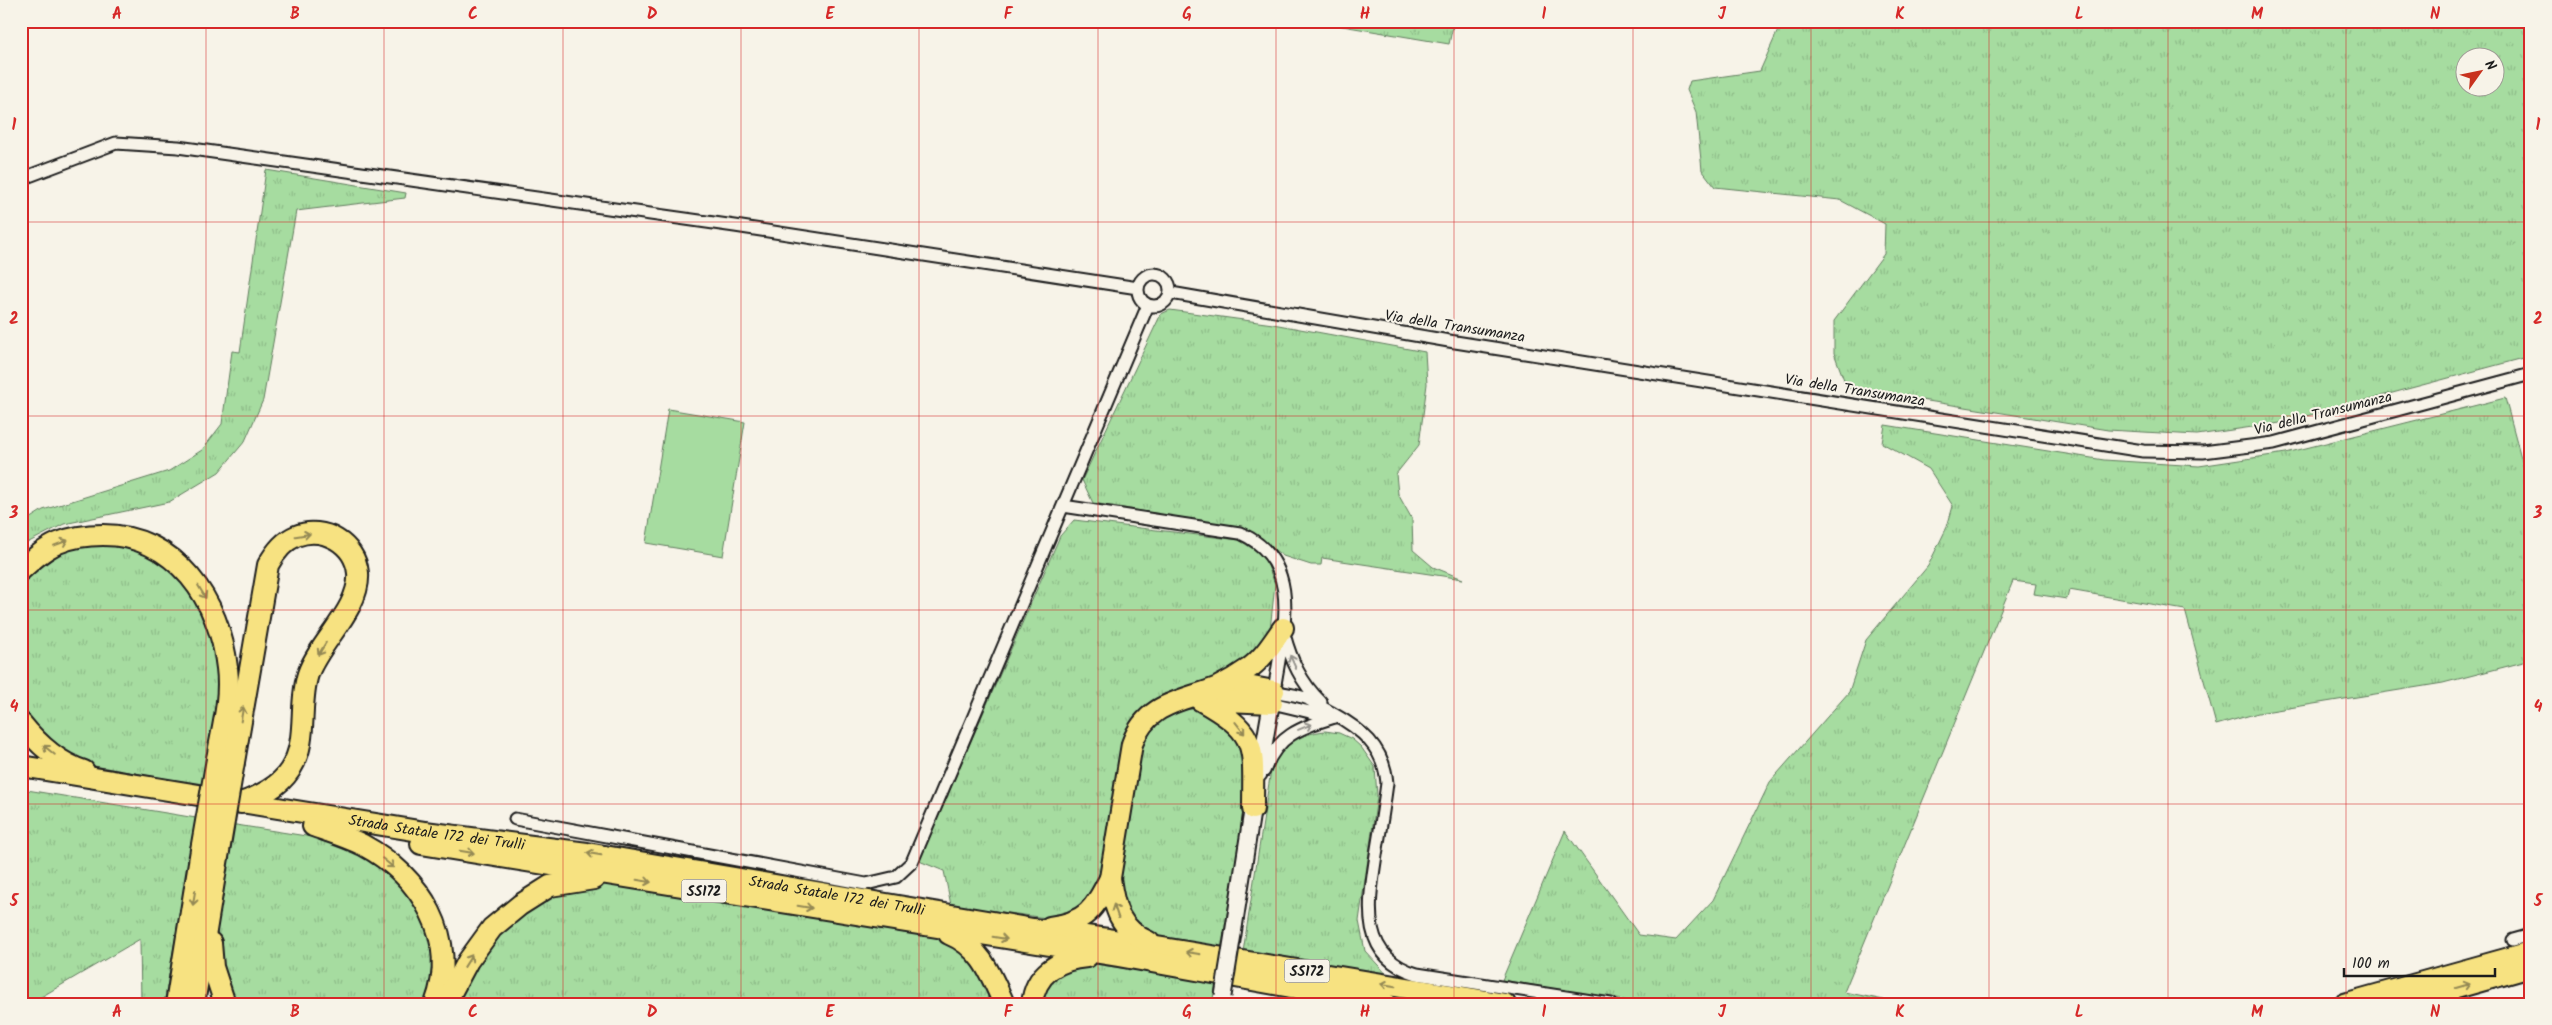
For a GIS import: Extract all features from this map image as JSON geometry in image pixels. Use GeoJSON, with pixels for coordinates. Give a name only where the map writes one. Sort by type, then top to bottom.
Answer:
{"type":"FeatureCollection","features":[{"type":"Feature","properties":{"kind":"highway"},"geometry":{"type":"LineString","coordinates":[[176,1004],[210,851],[226,760],[268,565],[277,551],[296,536],[318,533],[339,539],[352,553],[358,572],[357,592],[309,672],[303,694],[299,753],[290,770],[279,783],[241,803]]}},
{"type":"Feature","properties":{"kind":"highway"},"geometry":{"type":"LineString","coordinates":[[21,570],[58,543],[89,535],[128,537],[145,542],[179,563],[193,578],[212,609],[224,650],[228,693],[226,760]]}},
{"type":"Feature","properties":{"kind":"highway"},"geometry":{"type":"LineString","coordinates":[[1033,929],[1065,925],[1088,914],[1098,903],[1110,878],[1132,744],[1141,724],[1156,710],[1191,700],[1251,668],[1266,653],[1283,628]]}},
{"type":"Feature","properties":{"kind":"highway"},"geometry":{"type":"LineString","coordinates":[[1218,686],[1242,685],[1273,697]]}},
{"type":"Feature","properties":{"kind":"highway"},"geometry":{"type":"LineString","coordinates":[[1191,700],[1273,697]]}},
{"type":"Feature","properties":{"kind":"highway"},"geometry":{"type":"LineString","coordinates":[[1191,700],[1229,716],[1238,724],[1250,743],[1253,753],[1254,800]]}},
{"type":"Feature","properties":{"kind":"highway"},"geometry":{"type":"LineString","coordinates":[[21,723],[45,748],[66,763],[80,770],[125,783]]}},
{"type":"Feature","properties":{"kind":"highway","name":"Strada Statale 172 dei Trulli"},"geometry":{"type":"LineString","coordinates":[[21,766],[425,832],[587,853],[1033,929],[1505,1004]]}},
{"type":"Feature","properties":{"kind":"highway","name":"Strada Statale 172 dei Trulli"},"geometry":{"type":"LineString","coordinates":[[21,779],[933,928],[1118,956],[1387,1004]]}},
{"type":"Feature","properties":{"kind":"highway"},"geometry":{"type":"LineString","coordinates":[[313,826],[366,847],[396,870],[419,892],[430,909],[442,942],[442,978],[434,1004]]}},
{"type":"Feature","properties":{"kind":"highway"},"geometry":{"type":"LineString","coordinates":[[210,851],[214,889],[211,946],[218,988],[225,1004]]}},
{"type":"Feature","properties":{"kind":"highway"},"geometry":{"type":"LineString","coordinates":[[445,1004],[468,961],[492,928],[520,904],[550,886],[620,877]]}},
{"type":"Feature","properties":{"kind":"highway"},"geometry":{"type":"LineString","coordinates":[[1110,878],[1115,909],[1126,929],[1141,939],[1167,949]]}},
{"type":"Feature","properties":{"kind":"highway"},"geometry":{"type":"LineString","coordinates":[[194,1004],[214,889]]}},
{"type":"Feature","properties":{"kind":"highway"},"geometry":{"type":"LineString","coordinates":[[933,928],[967,944],[985,962],[1004,1004]]}},
{"type":"Feature","properties":{"kind":"highway"},"geometry":{"type":"LineString","coordinates":[[2344,1004],[2531,952]]}},
{"type":"Feature","properties":{"kind":"highway"},"geometry":{"type":"LineString","coordinates":[[1032,1004],[1034,990],[1039,981],[1047,972],[1062,961],[1073,958],[1118,956]]}},
{"type":"Feature","properties":{"kind":"highway"},"geometry":{"type":"LineString","coordinates":[[2400,1004],[2531,967]]}},
{"type":"Feature","properties":{"kind":"highway"},"geometry":{"type":"LineString","coordinates":[[992,975],[994,995],[992,1004]]}},
{"type":"Feature","properties":{"kind":"street"},"geometry":{"type":"LineString","coordinates":[[21,179],[116,143],[178,146],[735,226],[1138,288]]}},
{"type":"Feature","properties":{"kind":"street"},"geometry":{"type":"LineString","coordinates":[[1157,274],[1168,280],[1170,294],[1162,304],[1148,305],[1140,298],[1138,288],[1144,277],[1157,274]]}},
{"type":"Feature","properties":{"kind":"street","name":"Via della Transumanza"},"geometry":{"type":"LineString","coordinates":[[1170,294],[1459,343],[2143,451],[2203,452],[2274,443],[2531,374]]}},
{"type":"Feature","properties":{"kind":"street"},"geometry":{"type":"LineString","coordinates":[[515,819],[866,884],[896,877],[912,862],[1148,305]]}},
{"type":"Feature","properties":{"kind":"street"},"geometry":{"type":"LineString","coordinates":[[1063,506],[1226,530],[1253,539],[1266,547],[1282,576],[1285,613],[1283,628],[1223,1000]]}},
{"type":"Feature","properties":{"kind":"street"},"geometry":{"type":"LineString","coordinates":[[1283,628],[1289,653],[1304,683],[1337,717]]}},
{"type":"Feature","properties":{"kind":"street"},"geometry":{"type":"LineString","coordinates":[[1273,697],[1308,699],[1373,742],[1382,757],[1387,782],[1370,901],[1370,921],[1374,937],[1384,954],[1399,967],[1417,974],[1611,1004]]}},
{"type":"Feature","properties":{"kind":"street"},"geometry":{"type":"LineString","coordinates":[[1254,800],[1268,759],[1281,742],[1299,730],[1337,717]]}},
{"type":"Feature","properties":{"kind":"street"},"geometry":{"type":"LineString","coordinates":[[2513,940],[2531,935]]}},
{"type":"Feature","properties":{"kind":"green space"},"geometry":{"type":"Polygon","coordinates":[[[1313,21],[1454,21],[1449,44],[1313,21]]]}},
{"type":"Feature","properties":{"kind":"green space"},"geometry":{"type":"Polygon","coordinates":[[[1784,21],[2531,21],[2531,356],[2280,423],[2197,435],[2108,430],[1847,388],[1834,353],[1834,321],[1884,254],[1885,224],[1840,200],[1715,187],[1702,170],[1696,112],[1687,90],[1690,81],[1760,71],[1784,21]]]}},
{"type":"Feature","properties":{"kind":"green space"},"geometry":{"type":"Polygon","coordinates":[[[266,170],[406,193],[405,198],[296,211],[263,400],[245,441],[219,472],[169,502],[64,524],[27,543],[21,549],[21,524],[43,510],[169,471],[202,450],[222,424],[232,351],[240,352],[266,170]]]}},
{"type":"Feature","properties":{"kind":"green space"},"geometry":{"type":"Polygon","coordinates":[[[1170,310],[1273,324],[1425,352],[1427,384],[1419,445],[1396,474],[1398,494],[1412,519],[1413,550],[1433,567],[1463,579],[1322,558],[1321,565],[1311,565],[1283,556],[1245,528],[1093,503],[1082,480],[1161,314],[1170,310]]]}},
{"type":"Feature","properties":{"kind":"green space"},"geometry":{"type":"Polygon","coordinates":[[[2505,398],[2531,495],[2531,660],[2443,683],[2258,713],[2216,725],[2185,610],[2069,590],[2067,599],[2034,594],[2036,584],[2013,581],[1844,992],[1884,1000],[1884,1004],[1647,1004],[1502,980],[1565,831],[1639,935],[1676,940],[1713,900],[1770,782],[1849,692],[1866,640],[1928,566],[1947,527],[1953,506],[1929,469],[1882,443],[1885,425],[2104,460],[2199,466],[2286,453],[2505,398]]]}},
{"type":"Feature","properties":{"kind":"green space"},"geometry":{"type":"Polygon","coordinates":[[[668,409],[745,422],[723,556],[646,543],[668,409]]]}},
{"type":"Feature","properties":{"kind":"green space"},"geometry":{"type":"Polygon","coordinates":[[[1074,520],[1239,540],[1264,556],[1275,584],[1270,630],[1253,658],[1216,679],[1155,700],[1128,725],[1102,878],[1079,912],[1053,919],[951,905],[944,871],[919,861],[1060,536],[1074,520]]]}},
{"type":"Feature","properties":{"kind":"green space"},"geometry":{"type":"Polygon","coordinates":[[[97,540],[153,551],[202,600],[219,660],[218,696],[202,785],[83,764],[65,755],[21,717],[21,576],[49,554],[97,540]]]}},
{"type":"Feature","properties":{"kind":"green space"},"geometry":{"type":"Polygon","coordinates":[[[1189,709],[1199,710],[1237,729],[1250,777],[1221,950],[1151,935],[1139,928],[1123,905],[1121,877],[1143,740],[1162,719],[1189,709]]]}},
{"type":"Feature","properties":{"kind":"green space"},"geometry":{"type":"Polygon","coordinates":[[[1325,731],[1339,733],[1352,739],[1361,747],[1375,767],[1377,797],[1359,921],[1365,951],[1391,979],[1243,952],[1271,770],[1280,754],[1292,743],[1307,735],[1325,731]]]}},
{"type":"Feature","properties":{"kind":"green space"},"geometry":{"type":"Polygon","coordinates":[[[21,789],[196,818],[164,1004],[141,1004],[140,939],[29,1004],[21,1004],[21,789]]]}},
{"type":"Feature","properties":{"kind":"green space"},"geometry":{"type":"Polygon","coordinates":[[[230,824],[338,841],[368,854],[419,901],[438,959],[428,1004],[231,1004],[217,954],[216,930],[230,824]]]}},
{"type":"Feature","properties":{"kind":"green space"},"geometry":{"type":"Polygon","coordinates":[[[601,882],[950,940],[970,952],[989,991],[986,1004],[450,1004],[492,932],[559,887],[601,882]]]}},
{"type":"Feature","properties":{"kind":"green space"},"geometry":{"type":"Polygon","coordinates":[[[1088,963],[1216,982],[1212,1004],[1037,1004],[1047,978],[1088,963]]]}}]}
